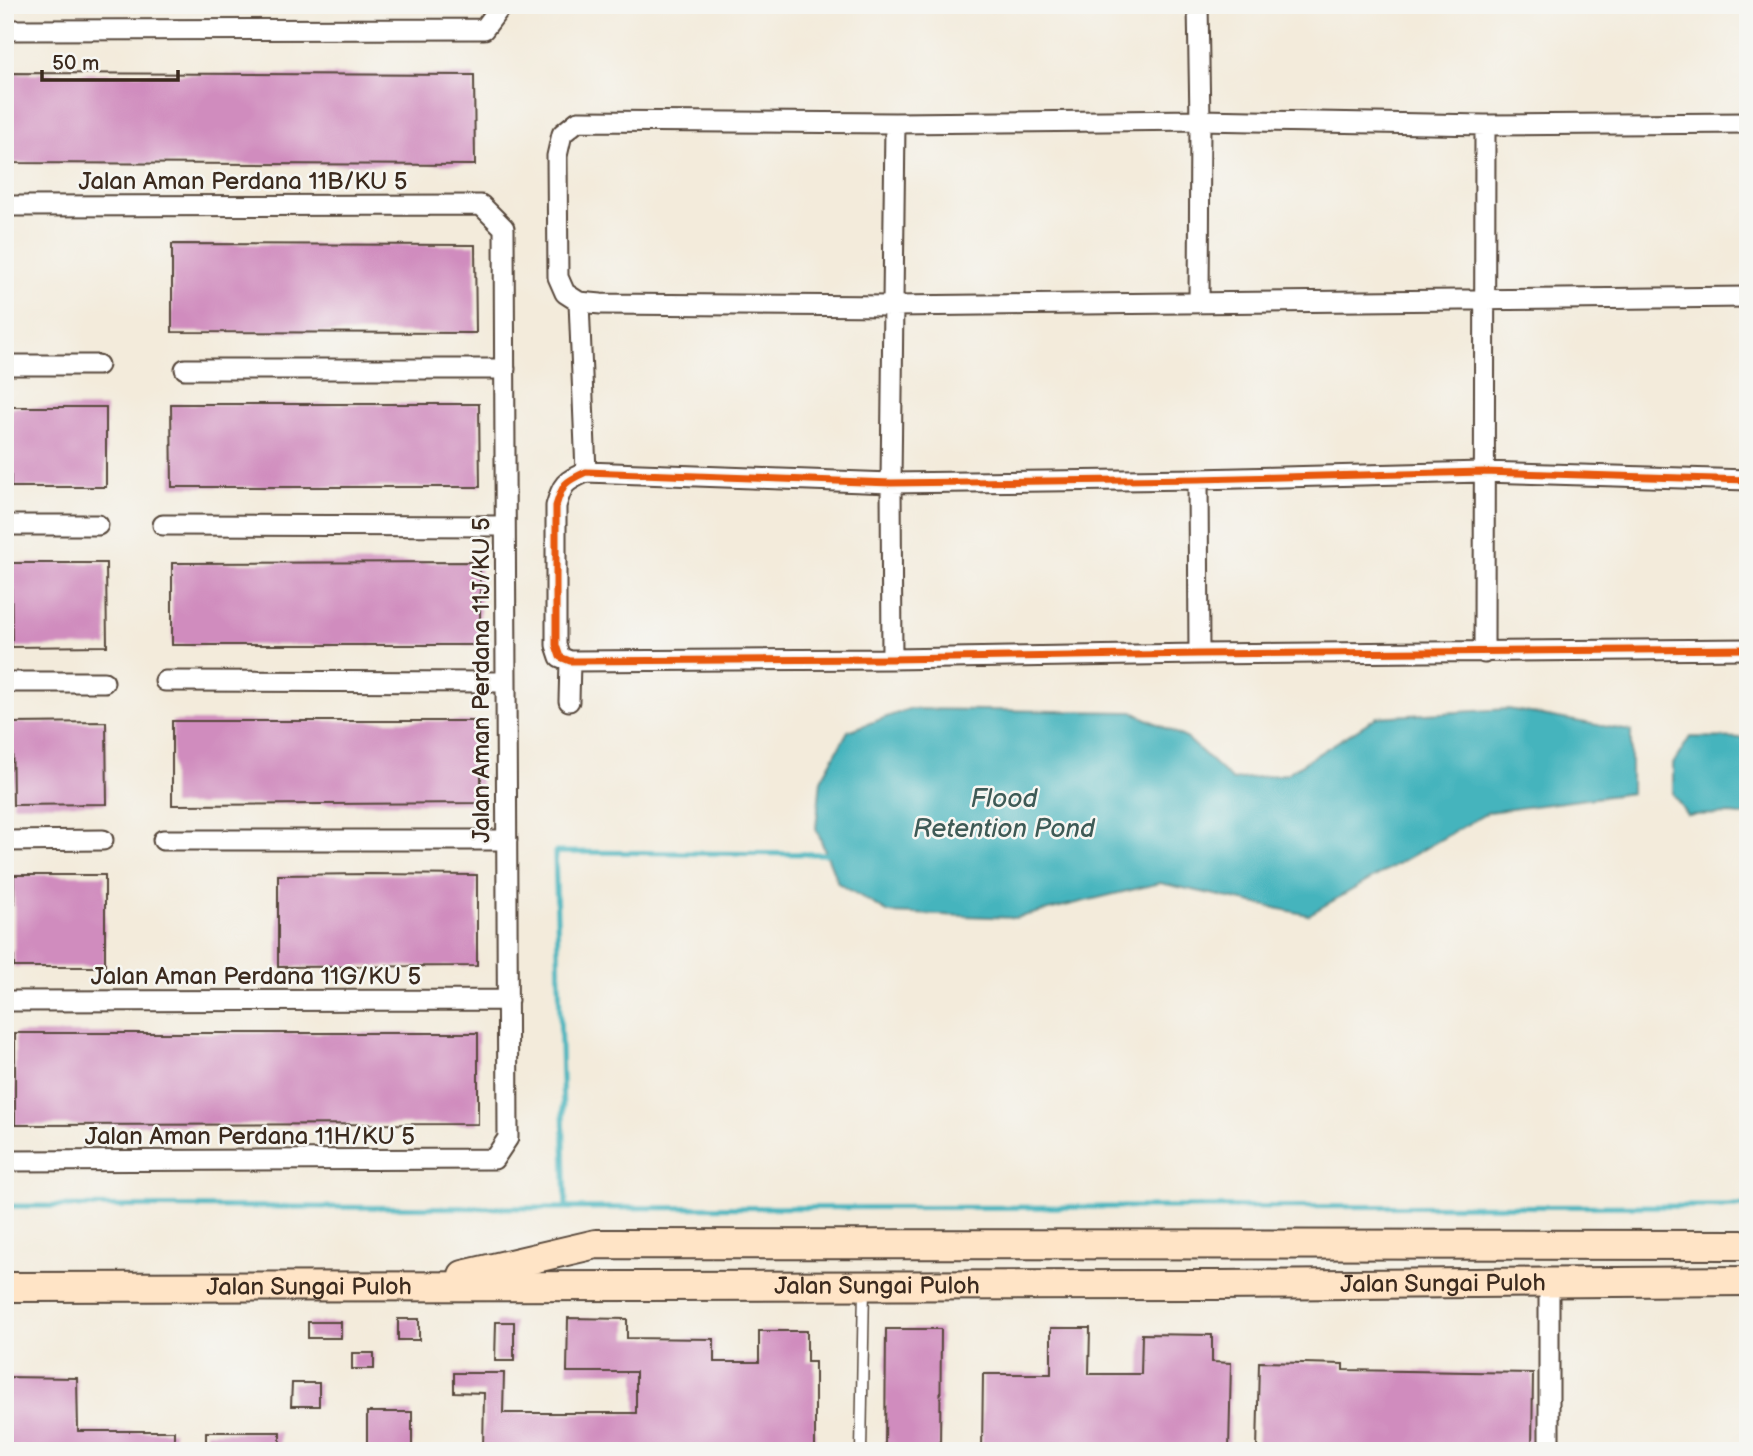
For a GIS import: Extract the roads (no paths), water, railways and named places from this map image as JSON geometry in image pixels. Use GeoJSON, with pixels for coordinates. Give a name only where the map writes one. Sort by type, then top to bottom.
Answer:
{"type":"FeatureCollection","features":[{"type":"Feature","properties":{"kind":"street"},"geometry":{"type":"LineString","coordinates":[[5,30],[484,29],[502,5]]}},
{"type":"Feature","properties":{"kind":"street"},"geometry":{"type":"LineString","coordinates":[[1198,5],[1199,303]]}},
{"type":"Feature","properties":{"kind":"street"},"geometry":{"type":"LineString","coordinates":[[1748,123],[1485,125],[1200,120],[895,123],[578,121],[562,134],[557,156],[558,276],[565,293],[579,302],[893,306],[1748,297]]}},
{"type":"Feature","properties":{"kind":"street"},"geometry":{"type":"LineString","coordinates":[[892,659],[895,123]]}},
{"type":"Feature","properties":{"kind":"street"},"geometry":{"type":"LineString","coordinates":[[1484,653],[1485,125]]}},
{"type":"Feature","properties":{"kind":"street","name":"Jalan Aman Perdana 11B/KU 5"},"geometry":{"type":"LineString","coordinates":[[5,206],[481,205]]}},
{"type":"Feature","properties":{"kind":"street","name":"Jalan Aman Perdana 11J/KU 5"},"geometry":{"type":"LineString","coordinates":[[481,205],[504,228],[508,1138],[494,1159]]}},
{"type":"Feature","properties":{"kind":"street"},"geometry":{"type":"LineString","coordinates":[[579,302],[586,472]]}},
{"type":"Feature","properties":{"kind":"street"},"geometry":{"type":"LineString","coordinates":[[5,365],[98,365]]}},
{"type":"Feature","properties":{"kind":"street"},"geometry":{"type":"LineString","coordinates":[[185,369],[505,369]]}},
{"type":"Feature","properties":{"kind":"street"},"geometry":{"type":"LineString","coordinates":[[1748,480],[1483,472],[891,483],[586,472],[562,487],[556,506],[556,645],[560,657],[570,661],[1748,649]]}},
{"type":"Feature","properties":{"kind":"street"},"geometry":{"type":"LineString","coordinates":[[1198,479],[1199,654]]}},
{"type":"Feature","properties":{"kind":"street"},"geometry":{"type":"LineString","coordinates":[[5,525],[98,525]]}},
{"type":"Feature","properties":{"kind":"street"},"geometry":{"type":"LineString","coordinates":[[163,525],[505,526]]}},
{"type":"Feature","properties":{"kind":"street"},"geometry":{"type":"LineString","coordinates":[[569,701],[570,661]]}},
{"type":"Feature","properties":{"kind":"street"},"geometry":{"type":"LineString","coordinates":[[165,681],[506,682]]}},
{"type":"Feature","properties":{"kind":"street"},"geometry":{"type":"LineString","coordinates":[[5,682],[104,682]]}},
{"type":"Feature","properties":{"kind":"street"},"geometry":{"type":"LineString","coordinates":[[5,841],[103,840]]}},
{"type":"Feature","properties":{"kind":"street"},"geometry":{"type":"LineString","coordinates":[[163,840],[507,840]]}},
{"type":"Feature","properties":{"kind":"street","name":"Jalan Aman Perdana 11G/KU 5"},"geometry":{"type":"LineString","coordinates":[[5,1001],[508,999]]}},
{"type":"Feature","properties":{"kind":"street","name":"Jalan Aman Perdana 11H/KU 5"},"geometry":{"type":"LineString","coordinates":[[5,1161],[494,1159]]}},
{"type":"Feature","properties":{"kind":"street"},"geometry":{"type":"LineString","coordinates":[[416,1286],[596,1244],[1748,1245]]}},
{"type":"Feature","properties":{"kind":"street","name":"Jalan Sungai Puloh"},"geometry":{"type":"LineString","coordinates":[[5,1287],[1748,1281]]}},
{"type":"Feature","properties":{"kind":"street"},"geometry":{"type":"LineString","coordinates":[[1549,1283],[1549,1451]]}},
{"type":"Feature","properties":{"kind":"lane"},"geometry":{"type":"LineString","coordinates":[[860,1451],[864,1286]]}},
{"type":"Feature","properties":{"kind":"water","name":"Flood Retention Pond"},"geometry":{"type":"Polygon","coordinates":[[[909,709],[1133,712],[1188,739],[1232,780],[1286,774],[1377,717],[1508,709],[1631,731],[1631,793],[1489,812],[1308,915],[1160,883],[1015,918],[889,913],[838,883],[816,828],[821,780],[848,731],[909,709]]]}},
{"type":"Feature","properties":{"kind":"water"},"geometry":{"type":"Polygon","coordinates":[[[1690,737],[1748,738],[1748,816],[1687,815],[1673,794],[1673,764],[1690,737]]]}},
{"type":"Feature","properties":{"kind":"waterway"},"geometry":{"type":"LineString","coordinates":[[566,1208],[555,852],[826,854]]}},
{"type":"Feature","properties":{"kind":"waterway"},"geometry":{"type":"LineString","coordinates":[[5,1206],[1748,1206]]}}]}
